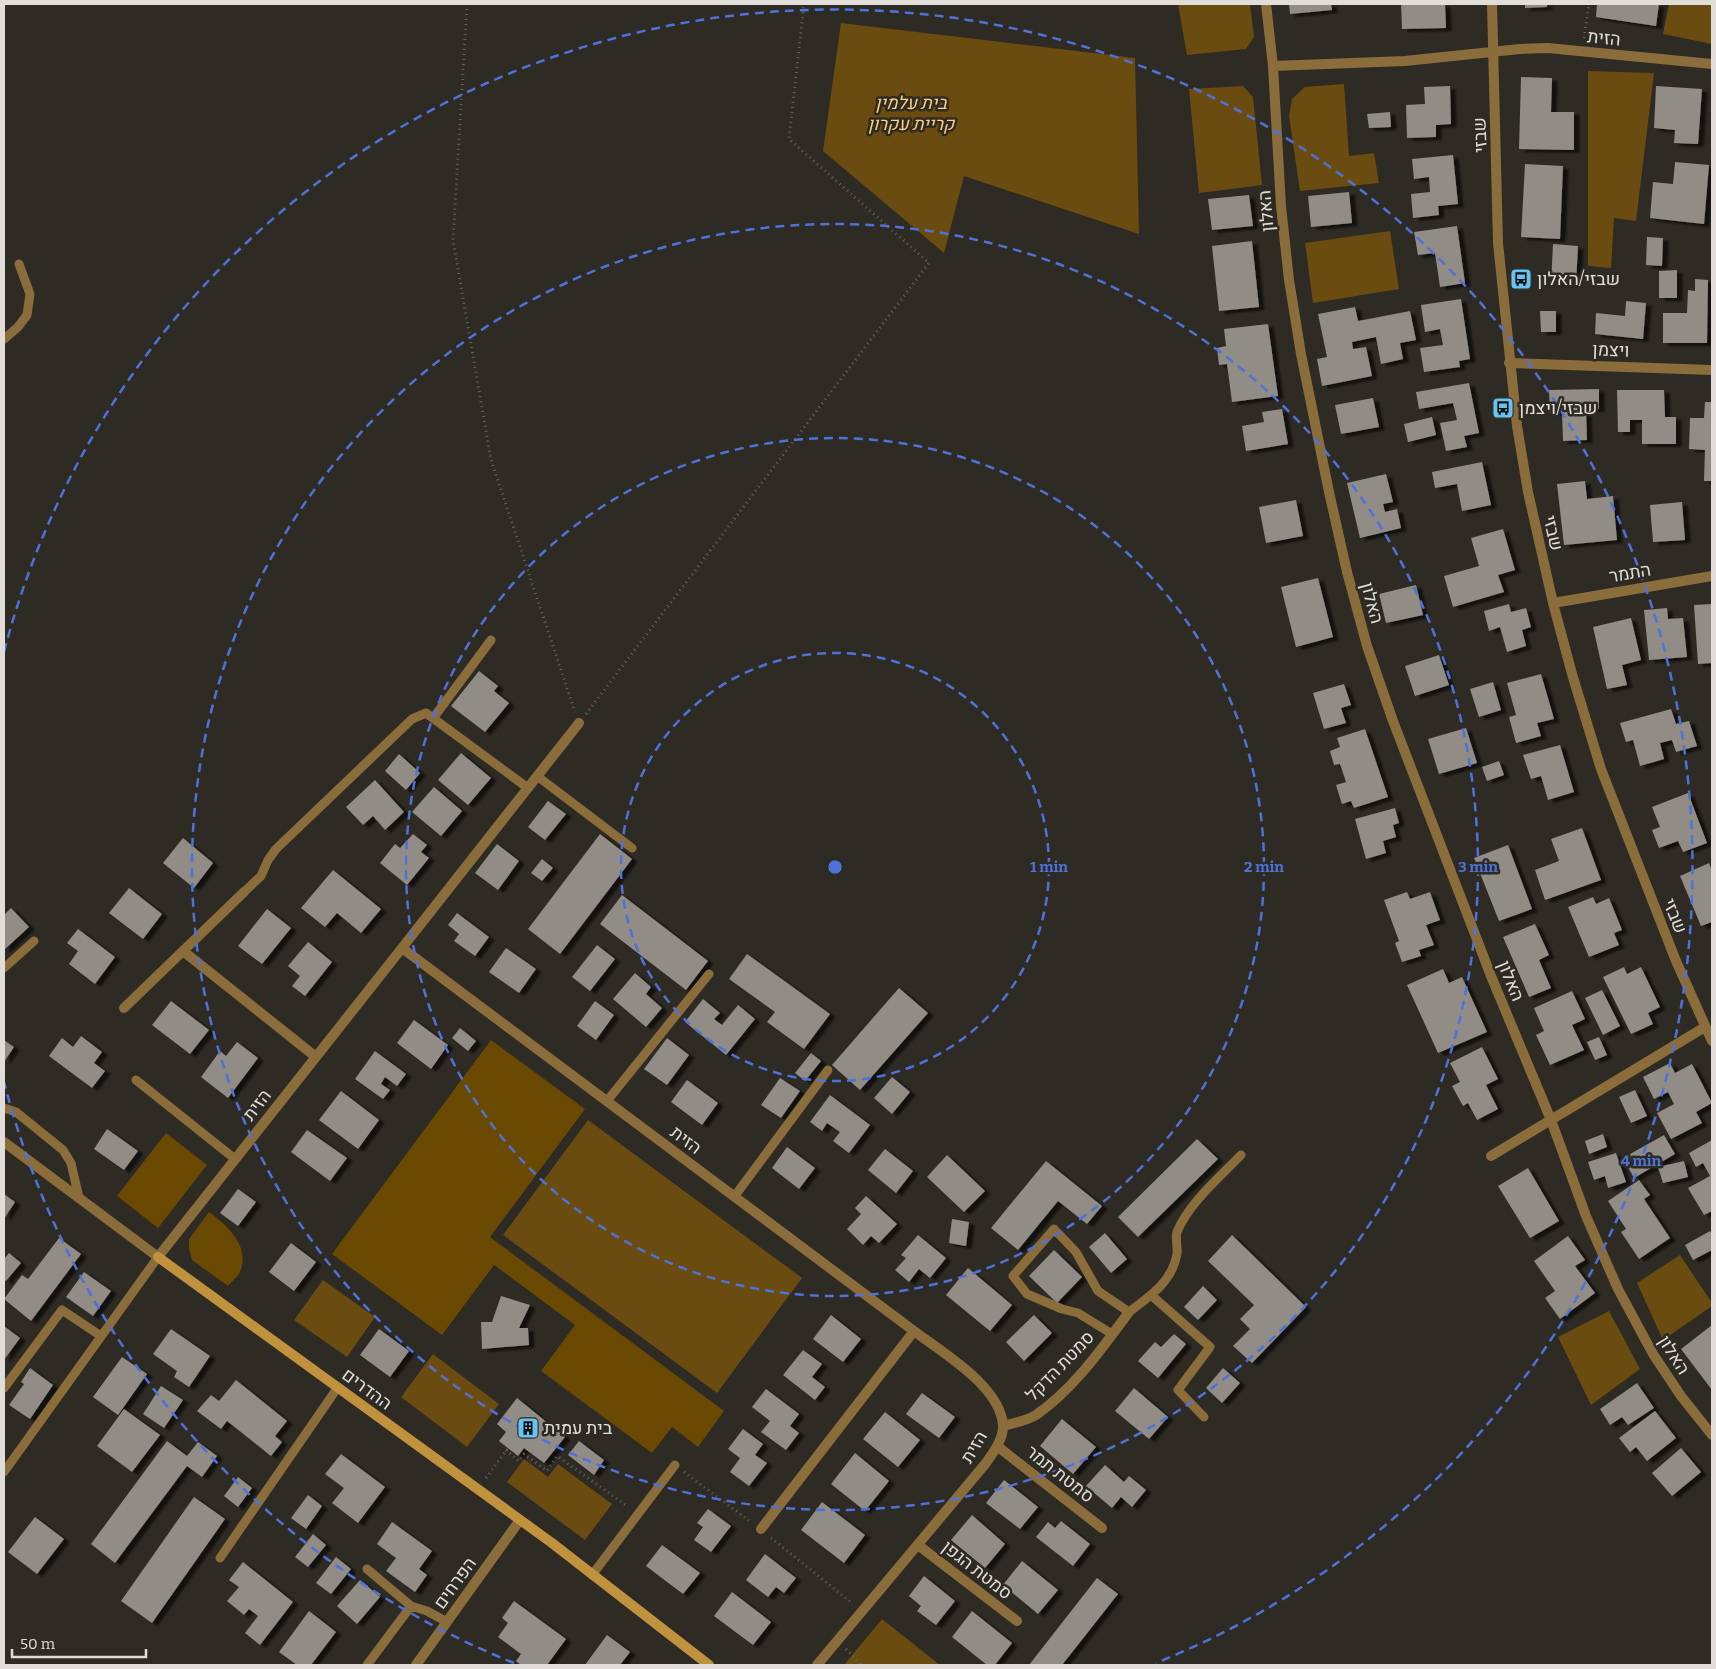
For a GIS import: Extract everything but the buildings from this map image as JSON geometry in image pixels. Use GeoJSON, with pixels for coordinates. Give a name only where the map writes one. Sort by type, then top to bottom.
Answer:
{"type":"FeatureCollection","features":[{"type":"Feature","properties":{"kind":"street","name":"האלון"},"geometry":{"type":"LineString","coordinates":[[1266,4],[1273,66],[1281,206],[1289,280],[1313,417],[1350,581],[1367,646],[1392,721],[1491,976],[1551,1120],[1586,1216],[1618,1289],[1653,1354],[1681,1396],[1712,1435]]}},
{"type":"Feature","properties":{"kind":"street","name":"שבזי"},"geometry":{"type":"LineString","coordinates":[[1492,4],[1498,243],[1509,363],[1528,492],[1552,603],[1601,769],[1648,892],[1712,1042]]}},
{"type":"Feature","properties":{"kind":"street","name":"הזית"},"geometry":{"type":"LineString","coordinates":[[1493,52],[1548,48],[1712,64]]}},
{"type":"Feature","properties":{"kind":"street"},"geometry":{"type":"LineString","coordinates":[[1273,66],[1405,60],[1493,52]]}},
{"type":"Feature","properties":{"kind":"street","name":"ויצמן"},"geometry":{"type":"LineString","coordinates":[[1509,363],[1712,370]]}},
{"type":"Feature","properties":{"kind":"street","name":"התמר"},"geometry":{"type":"LineString","coordinates":[[1552,603],[1712,576]]}},
{"type":"Feature","properties":{"kind":"street"},"geometry":{"type":"LineString","coordinates":[[402,948],[579,723]]}},
{"type":"Feature","properties":{"kind":"street"},"geometry":{"type":"LineString","coordinates":[[124,1008],[244,892]]}},
{"type":"Feature","properties":{"kind":"street","name":"הזית"},"geometry":{"type":"LineString","coordinates":[[158,1256],[402,948],[914,1332],[988,1390],[998,1408],[1003,1426],[997,1446],[986,1464],[817,1665]]}},
{"type":"Feature","properties":{"kind":"street"},"geometry":{"type":"LineString","coordinates":[[183,951],[316,1057]]}},
{"type":"Feature","properties":{"kind":"street"},"geometry":{"type":"LineString","coordinates":[[1491,1156],[1705,1027]]}},
{"type":"Feature","properties":{"kind":"street","name":"ההדרים"},"geometry":{"type":"LineString","coordinates":[[4,1142],[520,1520],[709,1665]]}},
{"type":"Feature","properties":{"kind":"street","name":"סמטת הדקל"},"geometry":{"type":"LineString","coordinates":[[1003,1426],[1035,1416],[1061,1394],[1088,1365],[1129,1312]]}},
{"type":"Feature","properties":{"kind":"street"},"geometry":{"type":"LineString","coordinates":[[761,1529],[914,1332]]}},
{"type":"Feature","properties":{"kind":"street","name":"סמטת תמר"},"geometry":{"type":"LineString","coordinates":[[997,1446],[1102,1528]]}},
{"type":"Feature","properties":{"kind":"street","name":"הפרחים"},"geometry":{"type":"LineString","coordinates":[[416,1665],[520,1520]]}},
{"type":"Feature","properties":{"kind":"street","name":"סמטת הגפן"},"geometry":{"type":"LineString","coordinates":[[918,1545],[1017,1621]]}},
{"type":"Feature","properties":{"kind":"lane"},"geometry":{"type":"LineString","coordinates":[[4,339],[18,327],[26,316],[30,294],[19,264]]}},
{"type":"Feature","properties":{"kind":"lane"},"geometry":{"type":"LineString","coordinates":[[434,717],[491,640]]}},
{"type":"Feature","properties":{"kind":"lane"},"geometry":{"type":"LineString","coordinates":[[244,892],[261,876],[268,860],[276,849],[412,719],[426,713],[434,717],[528,788]]}},
{"type":"Feature","properties":{"kind":"lane"},"geometry":{"type":"LineString","coordinates":[[537,776],[632,848]]}},
{"type":"Feature","properties":{"kind":"lane"},"geometry":{"type":"LineString","coordinates":[[4,968],[34,941]]}},
{"type":"Feature","properties":{"kind":"lane"},"geometry":{"type":"LineString","coordinates":[[607,1101],[710,974]]}},
{"type":"Feature","properties":{"kind":"lane"},"geometry":{"type":"LineString","coordinates":[[734,1197],[828,1070]]}},
{"type":"Feature","properties":{"kind":"lane"},"geometry":{"type":"LineString","coordinates":[[136,1080],[235,1159]]}},
{"type":"Feature","properties":{"kind":"lane"},"geometry":{"type":"LineString","coordinates":[[4,1108],[16,1112],[63,1150],[71,1163],[79,1198]]}},
{"type":"Feature","properties":{"kind":"lane"},"geometry":{"type":"LineString","coordinates":[[1112,1334],[1078,1313],[1062,1309],[1027,1294],[1013,1276],[1054,1229],[1076,1252],[1098,1291],[1129,1312],[1162,1287],[1171,1271],[1177,1254],[1176,1233],[1190,1210],[1241,1155]]}},
{"type":"Feature","properties":{"kind":"lane"},"geometry":{"type":"LineString","coordinates":[[4,1472],[158,1256]]}},
{"type":"Feature","properties":{"kind":"lane"},"geometry":{"type":"LineString","coordinates":[[1151,1295],[1210,1347],[1178,1390],[1204,1417]]}},
{"type":"Feature","properties":{"kind":"lane"},"geometry":{"type":"LineString","coordinates":[[4,1388],[62,1310],[101,1336]]}},
{"type":"Feature","properties":{"kind":"lane"},"geometry":{"type":"LineString","coordinates":[[220,1558],[338,1387]]}},
{"type":"Feature","properties":{"kind":"lane"},"geometry":{"type":"LineString","coordinates":[[592,1574],[675,1465]]}},
{"type":"Feature","properties":{"kind":"lane"},"geometry":{"type":"LineString","coordinates":[[367,1569],[410,1606],[427,1611],[446,1622]]}},
{"type":"Feature","properties":{"kind":"lane"},"geometry":{"type":"LineString","coordinates":[[367,1665],[410,1606]]}},
{"type":"Feature","properties":{"kind":"path"},"geometry":{"type":"LineString","coordinates":[[467,4],[453,240],[491,460],[579,723]]}},
{"type":"Feature","properties":{"kind":"path"},"geometry":{"type":"LineString","coordinates":[[579,723],[929,264],[789,139],[804,4]]}},
{"type":"Feature","properties":{"kind":"path"},"geometry":{"type":"LineString","coordinates":[[1582,52],[1589,4]]}},
{"type":"Feature","properties":{"kind":"path"},"geometry":{"type":"LineString","coordinates":[[478,1489],[507,1449],[519,1461],[524,1454],[547,1471],[558,1456],[638,1514]]}},
{"type":"Feature","properties":{"kind":"path"},"geometry":{"type":"LineString","coordinates":[[838,1640],[861,1665]]}},
{"type":"Feature","properties":{"kind":"green space"},"geometry":{"type":"Polygon","coordinates":[[[1178,4],[1250,4],[1254,37],[1246,49],[1187,55],[1178,4]]]}},
{"type":"Feature","properties":{"kind":"green space"},"geometry":{"type":"Polygon","coordinates":[[[1669,4],[1712,4],[1712,44],[1663,34],[1669,4]]]}},
{"type":"Feature","properties":{"kind":"green space","name":"בית עלמין קריית עקרון"},"geometry":{"type":"Polygon","coordinates":[[[841,23],[1135,58],[1139,234],[964,176],[944,253],[823,151],[841,23]]]}},
{"type":"Feature","properties":{"kind":"green space"},"geometry":{"type":"Polygon","coordinates":[[[1588,71],[1654,73],[1636,221],[1614,218],[1611,268],[1588,266],[1588,71]]]}},
{"type":"Feature","properties":{"kind":"green space"},"geometry":{"type":"Polygon","coordinates":[[[1344,84],[1349,156],[1374,153],[1379,183],[1300,191],[1289,116],[1292,99],[1305,87],[1344,84]]]}},
{"type":"Feature","properties":{"kind":"green space"},"geometry":{"type":"Polygon","coordinates":[[[1243,86],[1253,97],[1262,185],[1199,193],[1189,89],[1243,86]]]}},
{"type":"Feature","properties":{"kind":"green space"},"geometry":{"type":"Polygon","coordinates":[[[1390,231],[1399,289],[1313,303],[1305,243],[1390,231]]]}},
{"type":"Feature","properties":{"kind":"green space"},"geometry":{"type":"Polygon","coordinates":[[[588,1120],[802,1278],[717,1393],[503,1235],[588,1120]]]}},
{"type":"Feature","properties":{"kind":"green space"},"geometry":{"type":"Polygon","coordinates":[[[1680,1255],[1712,1303],[1712,1306],[1663,1340],[1637,1283],[1680,1255]]]}},
{"type":"Feature","properties":{"kind":"green space"},"geometry":{"type":"Polygon","coordinates":[[[323,1280],[375,1317],[347,1357],[294,1320],[323,1280]]]}},
{"type":"Feature","properties":{"kind":"green space"},"geometry":{"type":"Polygon","coordinates":[[[1609,1311],[1640,1369],[1591,1405],[1558,1337],[1609,1311]]]}},
{"type":"Feature","properties":{"kind":"green space"},"geometry":{"type":"Polygon","coordinates":[[[433,1354],[499,1404],[467,1447],[401,1397],[433,1354]]]}},
{"type":"Feature","properties":{"kind":"green space"},"geometry":{"type":"Polygon","coordinates":[[[524,1459],[548,1477],[558,1464],[612,1504],[585,1540],[507,1482],[524,1459]]]}},
{"type":"Feature","properties":{"kind":"green space"},"geometry":{"type":"Polygon","coordinates":[[[882,1619],[940,1665],[844,1665],[882,1619]]]}},
{"type":"Feature","properties":{"kind":"shaded area"},"geometry":{"type":"Polygon","coordinates":[[[491,1040],[585,1109],[490,1237],[724,1411],[698,1447],[672,1427],[652,1453],[541,1371],[575,1325],[494,1265],[442,1335],[332,1254],[491,1040]]]}},
{"type":"Feature","properties":{"kind":"shaded area"},"geometry":{"type":"Polygon","coordinates":[[[166,1133],[207,1165],[158,1228],[117,1196],[166,1133]]]}},
{"type":"Feature","properties":{"kind":"shaded area"},"geometry":{"type":"Polygon","coordinates":[[[209,1212],[224,1224],[240,1246],[242,1264],[239,1274],[228,1286],[192,1260],[189,1239],[209,1212]]]}},
{"type":"Feature","properties":{"kind":"place","name":"שבזי/האלון"},"geometry":{"type":"Point","coordinates":[1521,279]}},
{"type":"Feature","properties":{"kind":"place","name":"שבזי/ויצמן"},"geometry":{"type":"Point","coordinates":[1503,408]}},
{"type":"Feature","properties":{"kind":"place","name":"בית עמית"},"geometry":{"type":"Point","coordinates":[528,1428]}}]}
